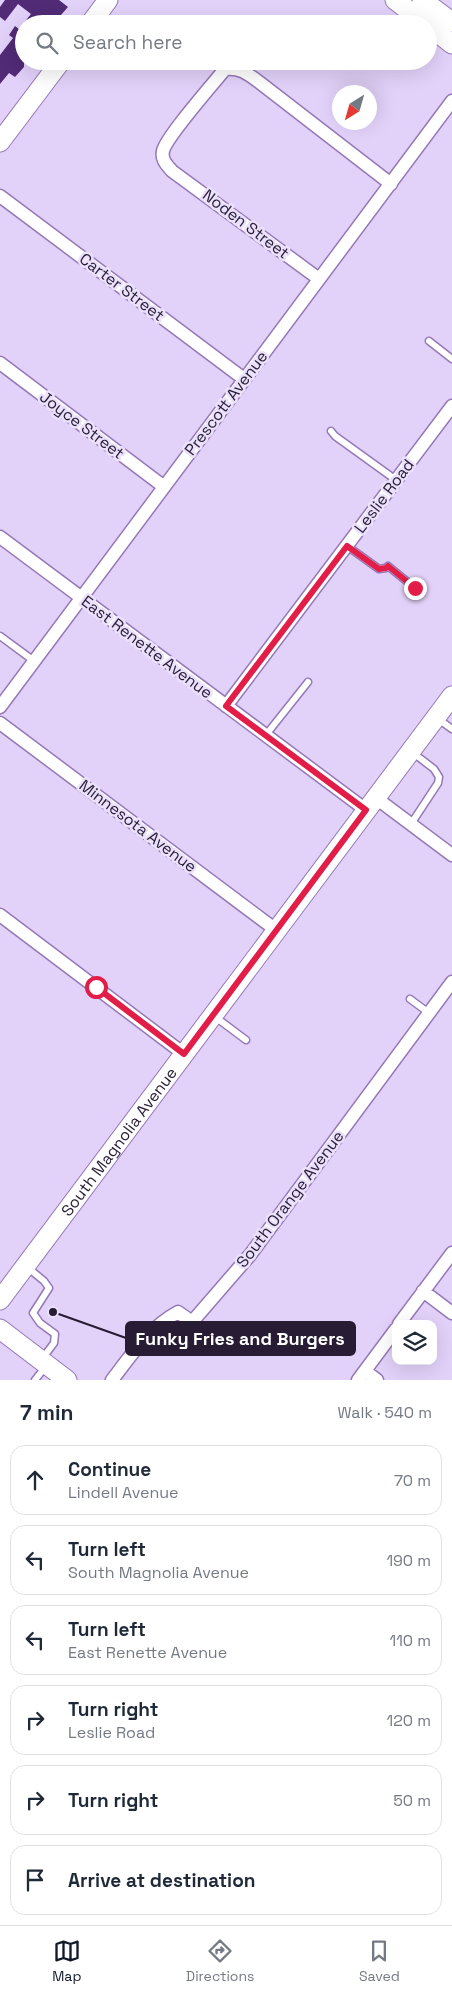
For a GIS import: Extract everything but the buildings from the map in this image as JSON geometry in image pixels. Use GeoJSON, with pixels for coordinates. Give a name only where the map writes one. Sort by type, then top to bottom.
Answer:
{"type":"FeatureCollection","features":[{"type":"Feature","properties":{"kind":"main road"},"geometry":{"type":"LineString","coordinates":[[97,15],[108,0]]}},
{"type":"Feature","properties":{"kind":"main road"},"geometry":{"type":"LineString","coordinates":[[395,0],[415,15]]}},
{"type":"Feature","properties":{"kind":"main road"},"geometry":{"type":"LineString","coordinates":[[422,0],[452,22]]}},
{"type":"Feature","properties":{"kind":"main road"},"geometry":{"type":"LineString","coordinates":[[437,32],[452,44]]}},
{"type":"Feature","properties":{"kind":"main road"},"geometry":{"type":"LineString","coordinates":[[0,142],[55,70]]}},
{"type":"Feature","properties":{"kind":"main road","name":"South Magnolia Avenue"},"geometry":{"type":"LineString","coordinates":[[0,1300],[452,696]]}},
{"type":"Feature","properties":{"kind":"main road"},"geometry":{"type":"LineString","coordinates":[[0,1330],[44,1362],[63,1379]]}},
{"type":"Feature","properties":{"kind":"street","name":"Noden Street"},"geometry":{"type":"LineString","coordinates":[[224,70],[172,136],[163,150],[163,161],[172,171],[319,279]]}},
{"type":"Feature","properties":{"kind":"street","name":"Noden Street"},"geometry":{"type":"LineString","coordinates":[[241,70],[391,184]]}},
{"type":"Feature","properties":{"kind":"street","name":"Prescott Avenue"},"geometry":{"type":"LineString","coordinates":[[0,706],[452,101]]}},
{"type":"Feature","properties":{"kind":"street","name":"Carter Street"},"geometry":{"type":"LineString","coordinates":[[0,196],[244,379]]}},
{"type":"Feature","properties":{"kind":"street","name":"Joyce Street"},"geometry":{"type":"LineString","coordinates":[[0,364],[163,486]]}},
{"type":"Feature","properties":{"kind":"street","name":"Leslie Road"},"geometry":{"type":"LineString","coordinates":[[226,706],[452,406]]}},
{"type":"Feature","properties":{"kind":"street","name":"East Renette Avenue"},"geometry":{"type":"LineString","coordinates":[[0,537],[265,736],[371,804],[411,824],[452,855]]}},
{"type":"Feature","properties":{"kind":"street","name":"Minnesota Avenue"},"geometry":{"type":"LineString","coordinates":[[0,723],[276,930]]}},
{"type":"Feature","properties":{"kind":"street"},"geometry":{"type":"LineString","coordinates":[[0,915],[184,1054]]}},
{"type":"Feature","properties":{"kind":"street","name":"South Orange Avenue"},"geometry":{"type":"LineString","coordinates":[[112,1380],[142,1340],[166,1319],[178,1312],[192,1322],[250,1255],[452,982]]}},
{"type":"Feature","properties":{"kind":"street"},"geometry":{"type":"LineString","coordinates":[[403,1320],[452,1253]]}},
{"type":"Feature","properties":{"kind":"street"},"geometry":{"type":"LineString","coordinates":[[424,1291],[452,1313]]}},
{"type":"Feature","properties":{"kind":"street"},"geometry":{"type":"LineString","coordinates":[[377,1380],[361,1375],[392,1334]]}},
{"type":"Feature","properties":{"kind":"lane"},"geometry":{"type":"LineString","coordinates":[[429,341],[452,359]]}},
{"type":"Feature","properties":{"kind":"lane"},"geometry":{"type":"LineString","coordinates":[[331,431],[335,436],[396,480]]}},
{"type":"Feature","properties":{"kind":"lane"},"geometry":{"type":"LineString","coordinates":[[347,546],[379,569],[388,566],[415,588]]}},
{"type":"Feature","properties":{"kind":"lane"},"geometry":{"type":"LineString","coordinates":[[0,636],[34,661]]}},
{"type":"Feature","properties":{"kind":"lane"},"geometry":{"type":"LineString","coordinates":[[265,736],[308,682]]}},
{"type":"Feature","properties":{"kind":"lane"},"geometry":{"type":"LineString","coordinates":[[436,717],[452,729]]}},
{"type":"Feature","properties":{"kind":"lane"},"geometry":{"type":"LineString","coordinates":[[411,751],[434,769],[439,778],[411,824]]}},
{"type":"Feature","properties":{"kind":"lane"},"geometry":{"type":"LineString","coordinates":[[410,999],[429,1013]]}},
{"type":"Feature","properties":{"kind":"lane"},"geometry":{"type":"LineString","coordinates":[[213,1015],[246,1040]]}},
{"type":"Feature","properties":{"kind":"lane"},"geometry":{"type":"LineString","coordinates":[[26,1266],[44,1281],[49,1288],[33,1313],[54,1334],[56,1340],[35,1380]]}},
{"type":"Feature","properties":{"kind":"place","name":"Funky Fries and Burgers"},"geometry":{"type":"Point","coordinates":[53,1312]}},
{"type":"Feature","properties":{"kind":"route"},"geometry":{"type":"LineString","coordinates":[[96,987],[184,1054],[366,810],[226,706],[347,546],[379,569],[388,566],[415,588]]}}]}
